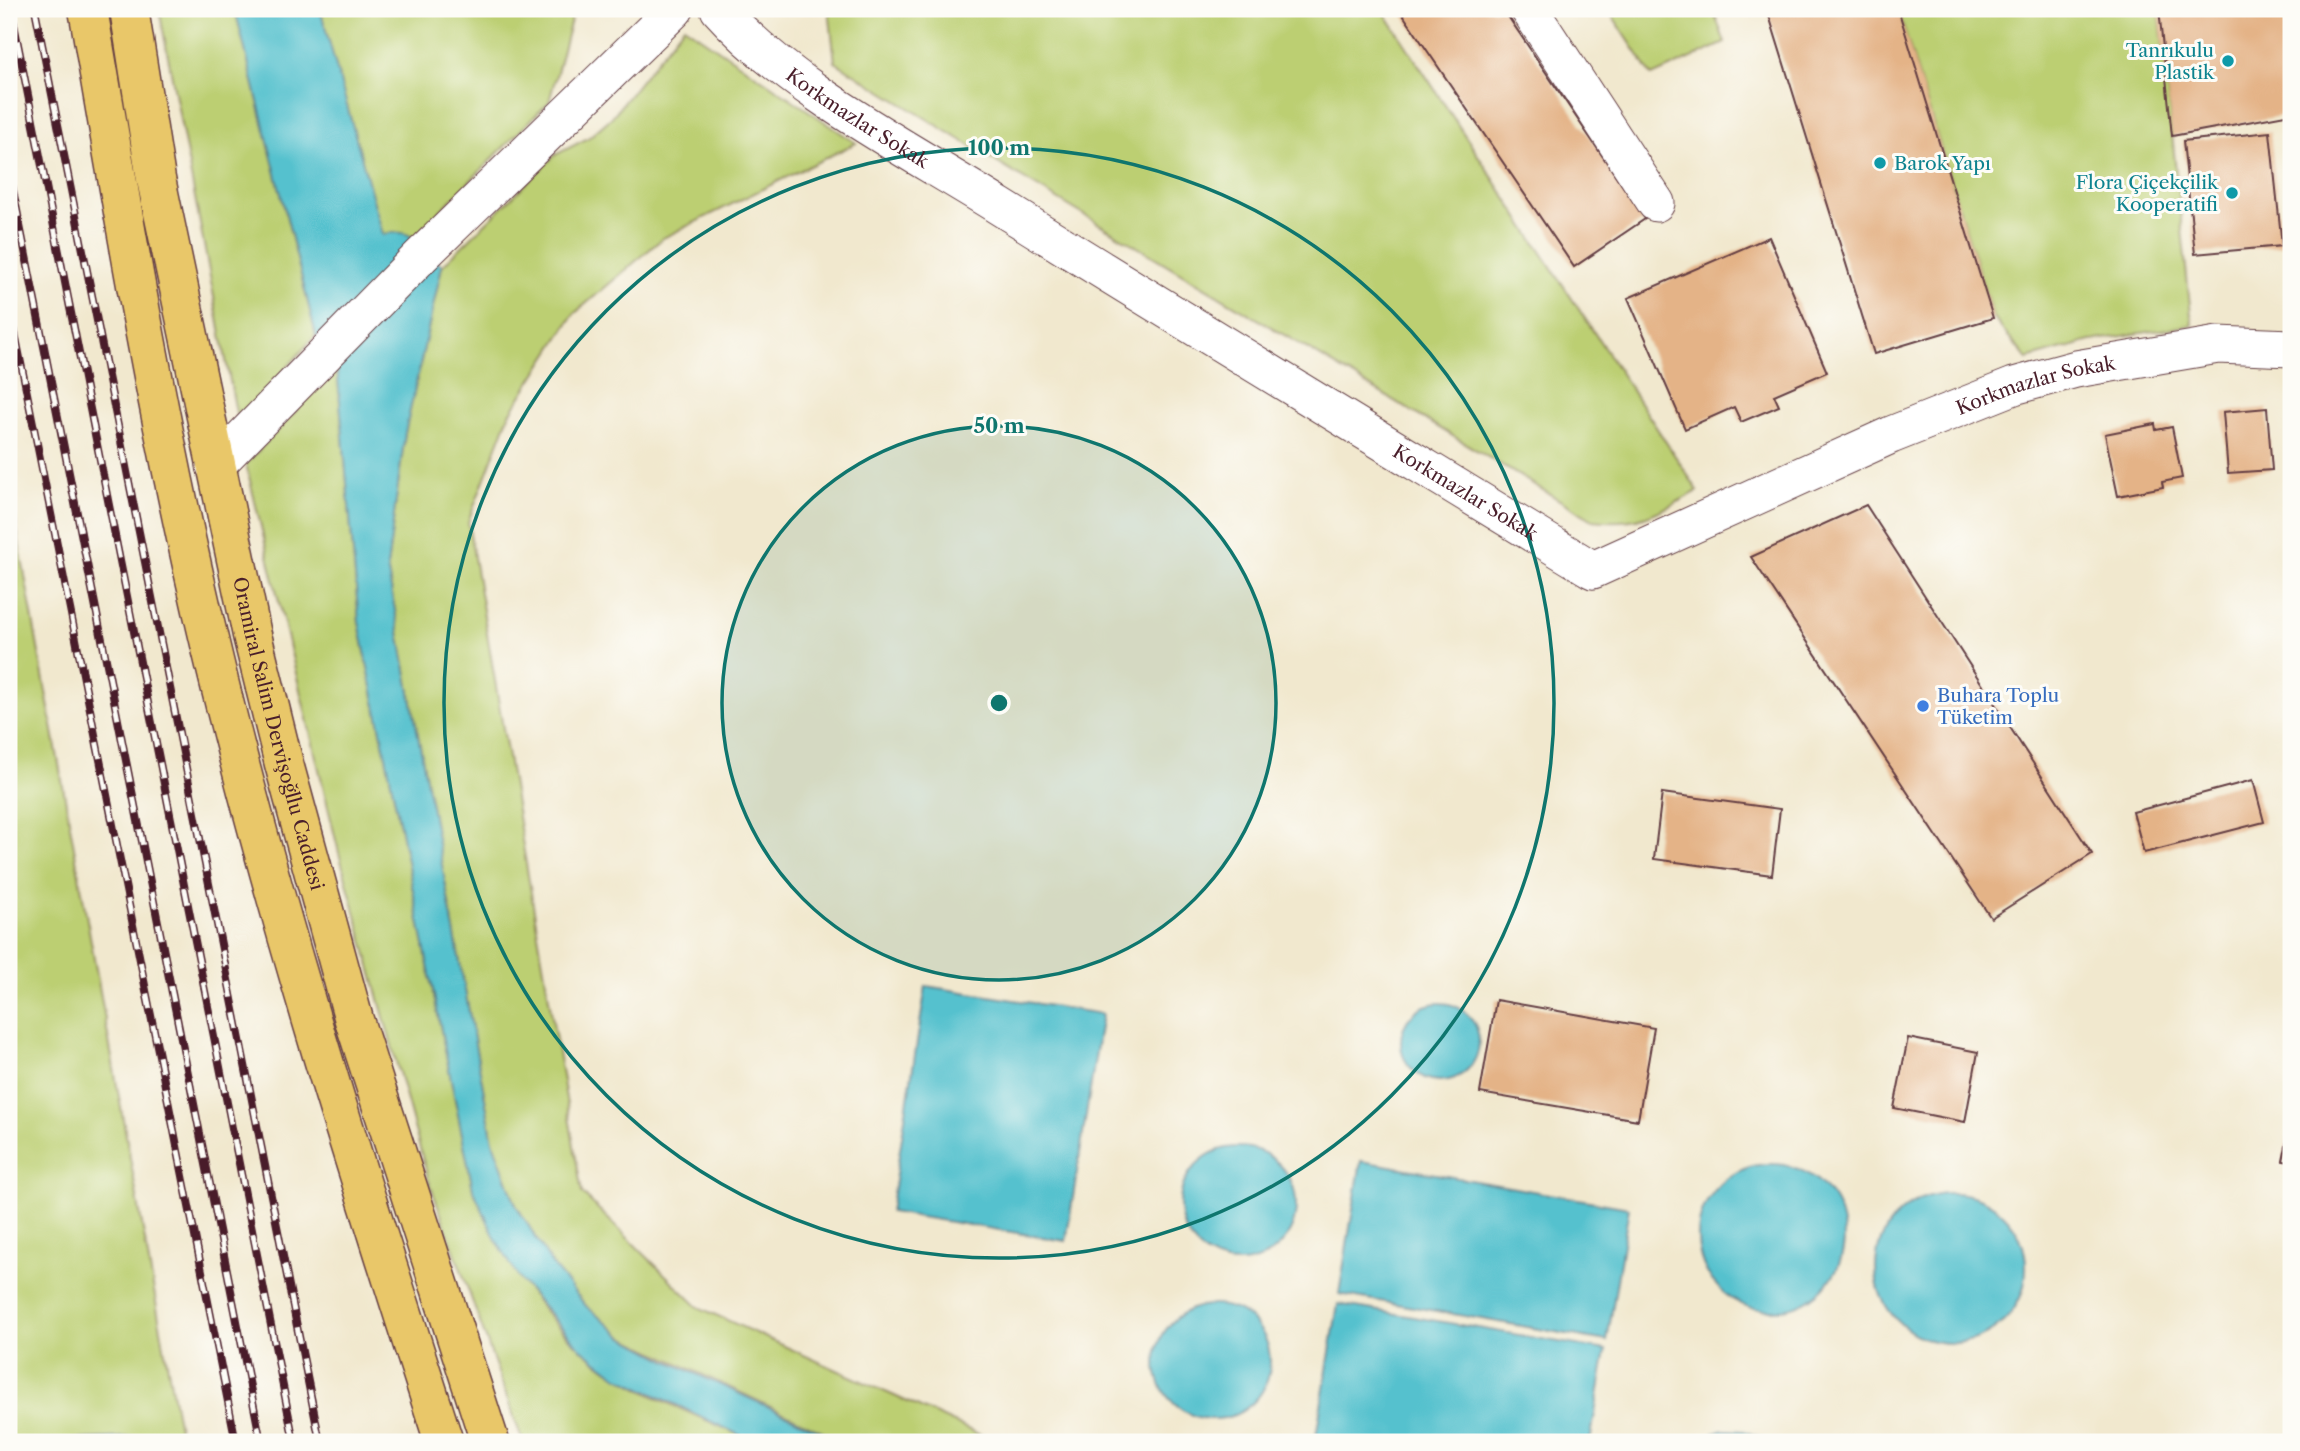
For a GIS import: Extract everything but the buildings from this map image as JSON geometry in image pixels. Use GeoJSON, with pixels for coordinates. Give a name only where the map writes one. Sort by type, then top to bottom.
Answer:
{"type":"FeatureCollection","features":[{"type":"Feature","properties":{"kind":"main road"},"geometry":{"type":"LineString","coordinates":[[88,9],[168,452],[210,643],[295,967],[334,1100],[444,1442]]}},
{"type":"Feature","properties":{"kind":"main road","name":"Oramiral Salim Dervişoğllu Caddesi"},"geometry":{"type":"LineString","coordinates":[[129,9],[156,179],[227,456],[261,674],[354,1020],[490,1442]]}},
{"type":"Feature","properties":{"kind":"street"},"geometry":{"type":"LineString","coordinates":[[227,456],[421,256],[675,9]]}},
{"type":"Feature","properties":{"kind":"street","name":"Korkmazlar Sokak"},"geometry":{"type":"LineString","coordinates":[[719,9],[740,33],[797,79],[1128,287],[1593,570],[1891,435],[2014,386],[2076,369],[2218,345],[2291,348]]}},
{"type":"Feature","properties":{"kind":"street"},"geometry":{"type":"LineString","coordinates":[[1529,9],[1656,203]]}},
{"type":"Feature","properties":{"kind":"green space"},"geometry":{"type":"Polygon","coordinates":[[[159,9],[235,9],[316,335],[238,423],[159,9]]]}},
{"type":"Feature","properties":{"kind":"green space"},"geometry":{"type":"Polygon","coordinates":[[[320,9],[574,9],[549,102],[390,261],[320,9]]]}},
{"type":"Feature","properties":{"kind":"green space"},"geometry":{"type":"Polygon","coordinates":[[[829,9],[1382,9],[1698,491],[1648,516],[1623,521],[1593,520],[1014,173],[835,62],[829,9]]]}},
{"type":"Feature","properties":{"kind":"green space"},"geometry":{"type":"Polygon","coordinates":[[[1608,9],[1713,9],[1725,43],[1652,76],[1608,9]]]}},
{"type":"Feature","properties":{"kind":"green space"},"geometry":{"type":"Polygon","coordinates":[[[1898,9],[2159,9],[2192,325],[2091,341],[2027,359],[1993,318],[1898,9]]]}},
{"type":"Feature","properties":{"kind":"green space"},"geometry":{"type":"Polygon","coordinates":[[[684,26],[856,143],[663,238],[574,314],[509,415],[468,522],[582,1193],[698,1307],[996,1442],[845,1442],[623,1337],[586,1306],[553,1266],[516,1205],[493,1142],[387,567],[405,433],[442,266],[555,155],[588,138],[611,118],[684,26]]]}},
{"type":"Feature","properties":{"kind":"green space"},"geometry":{"type":"Polygon","coordinates":[[[337,367],[359,622],[473,1189],[515,1269],[550,1318],[571,1340],[594,1360],[635,1386],[754,1442],[523,1442],[428,1178],[339,853],[246,464],[337,367]]]}},
{"type":"Feature","properties":{"kind":"green space"},"geometry":{"type":"Polygon","coordinates":[[[9,487],[180,1435],[9,1442],[9,487]]]}},
{"type":"Feature","properties":{"kind":"water"},"geometry":{"type":"Polygon","coordinates":[[[235,9],[320,9],[383,235],[409,235],[423,245],[442,266],[405,433],[387,567],[493,1142],[516,1205],[553,1266],[586,1306],[623,1337],[666,1360],[845,1442],[754,1442],[618,1377],[580,1348],[520,1280],[496,1240],[473,1189],[359,622],[337,367],[316,335],[235,9]]]}},
{"type":"Feature","properties":{"kind":"water"},"geometry":{"type":"Polygon","coordinates":[[[926,986],[1102,1014],[1066,1241],[890,1212],[926,986]]]}},
{"type":"Feature","properties":{"kind":"water"},"geometry":{"type":"Polygon","coordinates":[[[1440,1003],[1455,1006],[1468,1014],[1476,1027],[1479,1042],[1476,1057],[1468,1070],[1455,1078],[1440,1081],[1425,1078],[1412,1070],[1404,1057],[1401,1042],[1404,1027],[1412,1014],[1425,1006],[1440,1003]]]}},
{"type":"Feature","properties":{"kind":"water"},"geometry":{"type":"Polygon","coordinates":[[[1238,1147],[1260,1151],[1279,1164],[1292,1183],[1296,1205],[1292,1227],[1279,1246],[1260,1259],[1238,1263],[1216,1259],[1197,1246],[1184,1227],[1180,1205],[1184,1183],[1197,1164],[1216,1151],[1238,1147]]]}},
{"type":"Feature","properties":{"kind":"water"},"geometry":{"type":"Polygon","coordinates":[[[1361,1161],[1629,1208],[1607,1341],[1339,1294],[1361,1161]]]}},
{"type":"Feature","properties":{"kind":"water"},"geometry":{"type":"Polygon","coordinates":[[[1771,1164],[1799,1169],[1823,1185],[1839,1209],[1844,1237],[1839,1265],[1823,1289],[1799,1305],[1771,1310],[1743,1305],[1719,1289],[1703,1265],[1698,1237],[1703,1209],[1719,1185],[1743,1169],[1771,1164]]]}},
{"type":"Feature","properties":{"kind":"water"},"geometry":{"type":"Polygon","coordinates":[[[1951,1193],[1980,1198],[2004,1215],[2021,1239],[2026,1268],[2021,1297],[2004,1321],[1980,1338],[1951,1343],[1922,1338],[1898,1321],[1881,1297],[1876,1268],[1881,1239],[1898,1215],[1922,1198],[1951,1193]]]}},
{"type":"Feature","properties":{"kind":"water"},"geometry":{"type":"Polygon","coordinates":[[[1338,1304],[1606,1350],[1590,1442],[1350,1442],[1316,1436],[1338,1304]]]}},
{"type":"Feature","properties":{"kind":"water"},"geometry":{"type":"Polygon","coordinates":[[[1213,1305],[1235,1309],[1253,1322],[1266,1340],[1270,1362],[1266,1384],[1253,1402],[1235,1415],[1213,1419],[1191,1415],[1173,1402],[1160,1384],[1156,1362],[1160,1340],[1173,1322],[1191,1309],[1213,1305]]]}},
{"type":"Feature","properties":{"kind":"water"},"geometry":{"type":"Polygon","coordinates":[[[1723,1430],[1744,1431],[1771,1442],[1691,1442],[1723,1430]]]}},
{"type":"Feature","properties":{"kind":"water"},"geometry":{"type":"Polygon","coordinates":[[[180,1435],[219,1442],[37,1442],[180,1435]]]}},
{"type":"Feature","properties":{"kind":"railway"},"geometry":{"type":"LineString","coordinates":[[11,9],[294,1442]]}},
{"type":"Feature","properties":{"kind":"railway"},"geometry":{"type":"LineString","coordinates":[[35,9],[320,1442]]}},
{"type":"Feature","properties":{"kind":"railway"},"geometry":{"type":"LineString","coordinates":[[9,170],[261,1442]]}},
{"type":"Feature","properties":{"kind":"railway"},"geometry":{"type":"LineString","coordinates":[[9,303],[236,1442]]}},
{"type":"Feature","properties":{"kind":"place","name":"Tanrıkulu Plastik"},"geometry":{"type":"Point","coordinates":[2228,61]}},
{"type":"Feature","properties":{"kind":"place","name":"Barok Yapı"},"geometry":{"type":"Point","coordinates":[1880,163]}},
{"type":"Feature","properties":{"kind":"place","name":"Flora Çiçekçilik Kooperatifi"},"geometry":{"type":"Point","coordinates":[2232,193]}},
{"type":"Feature","properties":{"kind":"place","name":"Buhara Toplu Tüketim"},"geometry":{"type":"Point","coordinates":[1923,706]}}]}
